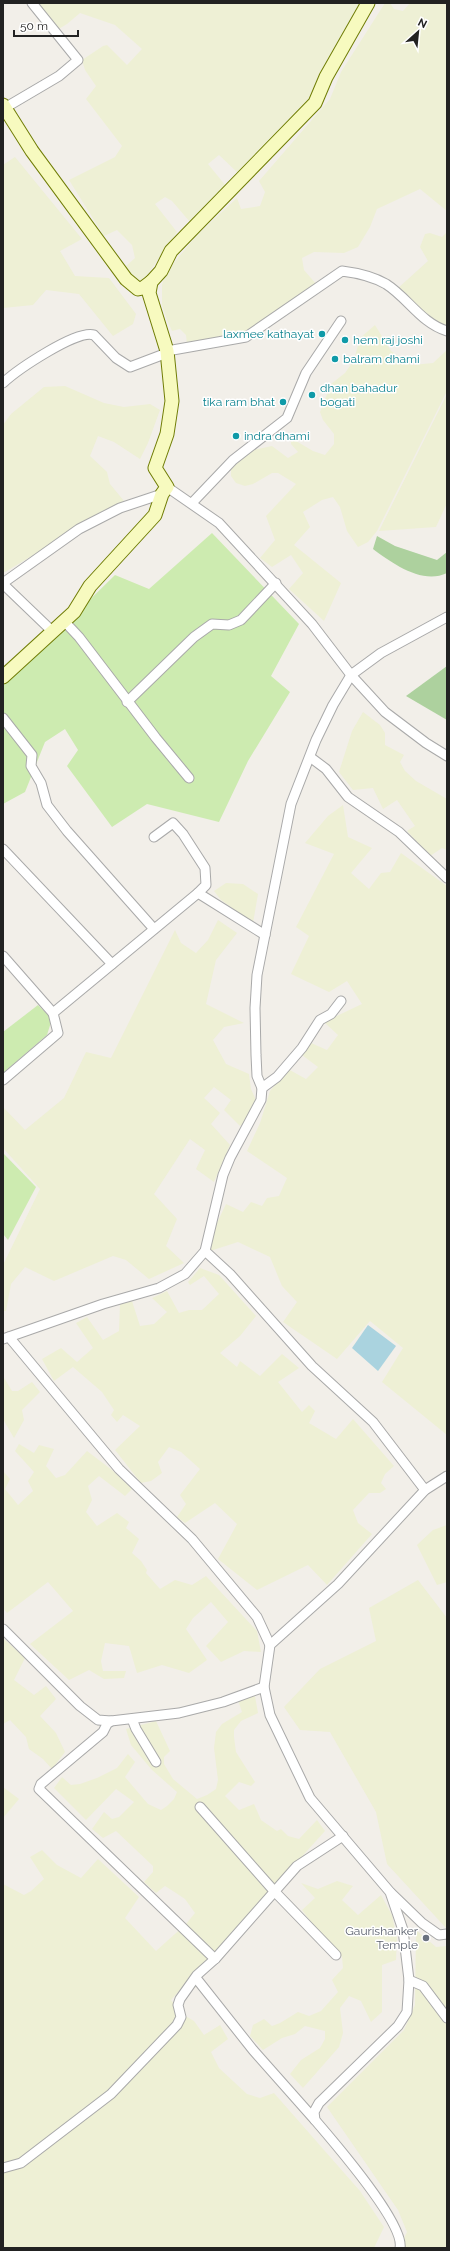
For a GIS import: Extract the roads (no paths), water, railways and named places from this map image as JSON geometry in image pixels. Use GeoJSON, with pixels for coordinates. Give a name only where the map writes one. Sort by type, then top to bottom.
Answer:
{"type":"FeatureCollection","features":[{"type":"Feature","properties":{"kind":"street"},"geometry":{"type":"LineString","coordinates":[[32,3],[78,60],[59,76],[4,108],[32,151],[126,279],[138,289],[143,288],[151,282],[161,271],[171,251],[315,103],[326,76],[368,3]]}},
{"type":"Feature","properties":{"kind":"street"},"geometry":{"type":"LineString","coordinates":[[3,383],[30,362],[82,334],[94,335],[116,358],[130,367],[167,352],[246,337],[342,271],[363,273],[386,285],[425,319],[447,331]]}},
{"type":"Feature","properties":{"kind":"street"},"geometry":{"type":"LineString","coordinates":[[151,282],[149,293],[167,352],[172,401],[166,434],[155,468],[165,491],[192,503],[219,523],[276,583],[312,624],[351,675],[385,712],[426,743],[447,756]]}},
{"type":"Feature","properties":{"kind":"street"},"geometry":{"type":"LineString","coordinates":[[192,503],[233,460],[287,418],[306,373],[341,321]]}},
{"type":"Feature","properties":{"kind":"street"},"geometry":{"type":"LineString","coordinates":[[52,631],[3,584],[79,530],[120,508],[165,491]]}},
{"type":"Feature","properties":{"kind":"street"},"geometry":{"type":"LineString","coordinates":[[3,677],[74,612],[90,586],[155,515],[165,491]]}},
{"type":"Feature","properties":{"kind":"street"},"geometry":{"type":"LineString","coordinates":[[127,702],[194,637],[212,624],[229,625],[241,620],[276,583]]}},
{"type":"Feature","properties":{"kind":"street"},"geometry":{"type":"LineString","coordinates":[[447,617],[381,653],[351,675],[333,705],[291,804],[257,976],[255,1008],[257,1076],[262,1088],[261,1100],[230,1158],[224,1175],[205,1251],[185,1274],[159,1288],[103,1304],[6,1338],[119,1469],[192,1539],[257,1617],[270,1644],[264,1687],[270,1716],[310,1798],[390,1892],[422,1923],[439,1935],[447,1934]]}},
{"type":"Feature","properties":{"kind":"street"},"geometry":{"type":"LineString","coordinates":[[64,621],[79,637],[127,702],[189,778]]}},
{"type":"Feature","properties":{"kind":"street"},"geometry":{"type":"LineString","coordinates":[[3,718],[32,755],[31,766],[41,783],[47,806],[67,831],[154,929]]}},
{"type":"Feature","properties":{"kind":"street"},"geometry":{"type":"LineString","coordinates":[[310,757],[326,769],[348,797],[398,832],[447,878]]}},
{"type":"Feature","properties":{"kind":"street"},"geometry":{"type":"LineString","coordinates":[[53,1013],[206,885],[205,868],[183,834],[173,823],[154,837]]}},
{"type":"Feature","properties":{"kind":"street"},"geometry":{"type":"LineString","coordinates":[[3,849],[112,964]]}},
{"type":"Feature","properties":{"kind":"street"},"geometry":{"type":"LineString","coordinates":[[198,893],[265,935]]}},
{"type":"Feature","properties":{"kind":"street"},"geometry":{"type":"LineString","coordinates":[[3,956],[53,1013],[58,1033],[3,1080]]}},
{"type":"Feature","properties":{"kind":"street"},"geometry":{"type":"LineString","coordinates":[[262,1088],[277,1077],[302,1048],[320,1020],[331,1014],[341,1001]]}},
{"type":"Feature","properties":{"kind":"street"},"geometry":{"type":"LineString","coordinates":[[205,1251],[230,1274],[312,1366],[373,1422],[425,1490]]}},
{"type":"Feature","properties":{"kind":"street"},"geometry":{"type":"LineString","coordinates":[[270,1644],[338,1584],[425,1490],[447,1476]]}},
{"type":"Feature","properties":{"kind":"street"},"geometry":{"type":"LineString","coordinates":[[3,1629],[80,1706],[98,1720],[111,1721],[179,1713],[224,1702],[264,1687]]}},
{"type":"Feature","properties":{"kind":"street"},"geometry":{"type":"LineString","coordinates":[[132,1719],[136,1729],[156,1762]]}},
{"type":"Feature","properties":{"kind":"street"},"geometry":{"type":"LineString","coordinates":[[111,1721],[107,1724],[103,1732],[41,1784],[39,1789],[215,1959]]}},
{"type":"Feature","properties":{"kind":"street"},"geometry":{"type":"LineString","coordinates":[[200,1807],[275,1892],[336,1955]]}},
{"type":"Feature","properties":{"kind":"street"},"geometry":{"type":"LineString","coordinates":[[3,2168],[21,2163],[111,2094],[177,2025],[181,2017],[178,2005],[180,1999],[196,1978],[215,1959],[297,1866],[343,1836]]}},
{"type":"Feature","properties":{"kind":"street"},"geometry":{"type":"LineString","coordinates":[[315,2120],[314,2112],[319,2103],[398,2026],[407,2012],[409,1980],[403,1930],[390,1892]]}},
{"type":"Feature","properties":{"kind":"street"},"geometry":{"type":"LineString","coordinates":[[196,1978],[252,2050],[315,2120],[368,2185],[399,2235],[400,2248]]}},
{"type":"Feature","properties":{"kind":"street"},"geometry":{"type":"LineString","coordinates":[[409,1980],[423,1986],[447,2018]]}},
{"type":"Feature","properties":{"kind":"water"},"geometry":{"type":"Polygon","coordinates":[[[368,1325],[396,1346],[378,1371],[352,1348],[368,1325]]]}},
{"type":"Feature","properties":{"kind":"place","name":"laxmee kathayat"},"geometry":{"type":"Point","coordinates":[322,334]}},
{"type":"Feature","properties":{"kind":"place","name":"hem raj joshi"},"geometry":{"type":"Point","coordinates":[345,340]}},
{"type":"Feature","properties":{"kind":"place","name":"balram dhami"},"geometry":{"type":"Point","coordinates":[335,359]}},
{"type":"Feature","properties":{"kind":"place","name":"dhan bahadur bogati"},"geometry":{"type":"Point","coordinates":[312,395]}},
{"type":"Feature","properties":{"kind":"place","name":"tika ram bhat"},"geometry":{"type":"Point","coordinates":[283,402]}},
{"type":"Feature","properties":{"kind":"place","name":"indra dhami"},"geometry":{"type":"Point","coordinates":[236,436]}},
{"type":"Feature","properties":{"kind":"place","name":"Gaurishanker Temple"},"geometry":{"type":"Point","coordinates":[426,1938]}}]}
